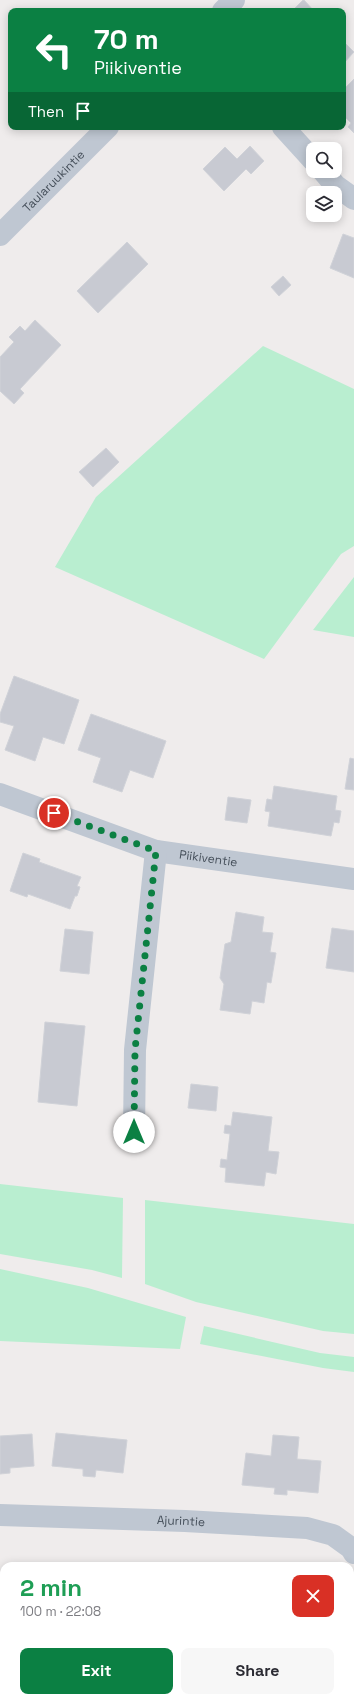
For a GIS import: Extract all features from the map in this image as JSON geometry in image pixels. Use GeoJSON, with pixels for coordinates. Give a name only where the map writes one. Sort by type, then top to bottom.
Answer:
{"type":"FeatureCollection","features":[{"type":"Feature","properties":{"kind":"street"},"geometry":{"type":"LineString","coordinates":[[226,8],[234,0]]}},
{"type":"Feature","properties":{"kind":"street","name":"Taularuukintie"},"geometry":{"type":"LineString","coordinates":[[0,235],[105,130]]}},
{"type":"Feature","properties":{"kind":"street"},"geometry":{"type":"LineString","coordinates":[[286,130],[306,152]]}},
{"type":"Feature","properties":{"kind":"street"},"geometry":{"type":"LineString","coordinates":[[329,178],[335,185],[354,199]]}},
{"type":"Feature","properties":{"kind":"street","name":"Piikiventie"},"geometry":{"type":"LineString","coordinates":[[0,794],[156,851],[354,879]]}},
{"type":"Feature","properties":{"kind":"street"},"geometry":{"type":"LineString","coordinates":[[134,1132],[135,1050],[156,851]]}},
{"type":"Feature","properties":{"kind":"street","name":"Ajurintie"},"geometry":{"type":"LineString","coordinates":[[0,1514],[185,1521],[307,1528],[333,1535],[351,1548],[354,1552]]}},
{"type":"Feature","properties":{"kind":"green space"},"geometry":{"type":"Polygon","coordinates":[[[263,346],[354,389],[354,546],[341,554],[264,659],[55,567],[96,497],[263,346]]]}},
{"type":"Feature","properties":{"kind":"green space"},"geometry":{"type":"Polygon","coordinates":[[[354,577],[354,637],[313,630],[354,577]]]}},
{"type":"Feature","properties":{"kind":"green space"},"geometry":{"type":"Polygon","coordinates":[[[0,1184],[123,1198],[122,1278],[92,1270],[0,1254],[0,1184]]]}},
{"type":"Feature","properties":{"kind":"green space"},"geometry":{"type":"Polygon","coordinates":[[[145,1200],[354,1224],[354,1334],[323,1331],[196,1302],[145,1284],[145,1200]]]}},
{"type":"Feature","properties":{"kind":"green space"},"geometry":{"type":"Polygon","coordinates":[[[0,1269],[88,1288],[186,1317],[180,1349],[0,1341],[0,1269]]]}},
{"type":"Feature","properties":{"kind":"green space"},"geometry":{"type":"Polygon","coordinates":[[[204,1326],[320,1353],[354,1357],[354,1372],[323,1368],[200,1344],[204,1326]]]}},
{"type":"Feature","properties":{"kind":"building"},"geometry":{"type":"Polygon","coordinates":[[[304,0],[311,8],[295,8],[304,0]]]}},
{"type":"Feature","properties":{"kind":"building"},"geometry":{"type":"Polygon","coordinates":[[[346,44],[354,52],[346,61],[346,44]]]}},
{"type":"Feature","properties":{"kind":"building"},"geometry":{"type":"Polygon","coordinates":[[[354,79],[354,133],[348,127],[351,123],[346,118],[346,87],[354,79]]]}},
{"type":"Feature","properties":{"kind":"building"},"geometry":{"type":"Polygon","coordinates":[[[250,146],[264,161],[251,174],[246,169],[224,191],[203,169],[225,147],[237,159],[250,146]]]}},
{"type":"Feature","properties":{"kind":"building"},"geometry":{"type":"Polygon","coordinates":[[[343,234],[354,238],[354,278],[330,268],[343,234]]]}},
{"type":"Feature","properties":{"kind":"building"},"geometry":{"type":"Polygon","coordinates":[[[127,242],[148,264],[98,313],[77,291],[127,242]]]}},
{"type":"Feature","properties":{"kind":"building"},"geometry":{"type":"Polygon","coordinates":[[[283,276],[291,285],[279,296],[271,287],[283,276]]]}},
{"type":"Feature","properties":{"kind":"building"},"geometry":{"type":"Polygon","coordinates":[[[35,320],[61,345],[20,389],[24,393],[14,404],[0,391],[0,357],[14,342],[9,337],[20,326],[25,331],[35,320]]]}},
{"type":"Feature","properties":{"kind":"building"},"geometry":{"type":"Polygon","coordinates":[[[106,448],[119,462],[93,487],[79,472],[106,448]]]}},
{"type":"Feature","properties":{"kind":"building"},"geometry":{"type":"Polygon","coordinates":[[[14,676],[79,700],[64,744],[43,737],[35,761],[5,750],[14,726],[0,722],[0,714],[14,676]]]}},
{"type":"Feature","properties":{"kind":"building"},"geometry":{"type":"Polygon","coordinates":[[[91,714],[166,741],[153,778],[130,770],[122,792],[93,782],[101,758],[78,750],[91,714]]]}},
{"type":"Feature","properties":{"kind":"building"},"geometry":{"type":"Polygon","coordinates":[[[350,758],[354,759],[354,790],[345,789],[350,758]]]}},
{"type":"Feature","properties":{"kind":"building"},"geometry":{"type":"Polygon","coordinates":[[[274,786],[337,796],[335,810],[341,811],[339,823],[334,822],[331,836],[268,826],[270,812],[265,811],[267,799],[272,800],[274,786]]]}},
{"type":"Feature","properties":{"kind":"building"},"geometry":{"type":"Polygon","coordinates":[[[228,797],[251,800],[247,823],[225,820],[228,797]]]}},
{"type":"Feature","properties":{"kind":"building"},"geometry":{"type":"Polygon","coordinates":[[[23,853],[40,859],[39,862],[81,877],[77,886],[80,887],[77,896],[75,896],[70,909],[28,894],[27,897],[10,891],[23,853]]]}},
{"type":"Feature","properties":{"kind":"building"},"geometry":{"type":"Polygon","coordinates":[[[236,912],[264,917],[262,932],[273,933],[270,952],[276,953],[271,983],[267,982],[264,1003],[252,1001],[250,1014],[220,1010],[224,984],[220,978],[225,944],[231,942],[236,912]]]}},
{"type":"Feature","properties":{"kind":"building"},"geometry":{"type":"Polygon","coordinates":[[[332,928],[354,931],[354,972],[326,968],[332,928]]]}},
{"type":"Feature","properties":{"kind":"building"},"geometry":{"type":"Polygon","coordinates":[[[65,929],[93,932],[89,974],[60,971],[65,929]]]}},
{"type":"Feature","properties":{"kind":"building"},"geometry":{"type":"Polygon","coordinates":[[[45,1022],[85,1026],[77,1106],[38,1102],[45,1022]]]}},
{"type":"Feature","properties":{"kind":"building"},"geometry":{"type":"Polygon","coordinates":[[[191,1084],[218,1087],[216,1111],[188,1108],[191,1084]]]}},
{"type":"Feature","properties":{"kind":"building"},"geometry":{"type":"Polygon","coordinates":[[[233,1112],[272,1117],[268,1151],[279,1152],[276,1174],[266,1172],[264,1186],[225,1182],[226,1168],[220,1167],[221,1159],[227,1160],[230,1134],[224,1133],[225,1125],[231,1126],[233,1112]]]}},
{"type":"Feature","properties":{"kind":"building"},"geometry":{"type":"Polygon","coordinates":[[[56,1433],[127,1440],[123,1473],[96,1470],[95,1477],[83,1476],[83,1469],[52,1466],[56,1433]]]}},
{"type":"Feature","properties":{"kind":"building"},"geometry":{"type":"Polygon","coordinates":[[[32,1434],[34,1466],[10,1468],[10,1473],[0,1474],[0,1436],[32,1434]]]}},
{"type":"Feature","properties":{"kind":"building"},"geometry":{"type":"Polygon","coordinates":[[[273,1435],[299,1437],[297,1459],[321,1461],[318,1493],[287,1490],[287,1495],[274,1494],[275,1488],[242,1485],[246,1453],[271,1456],[273,1435]]]}},
{"type":"Feature","properties":{"kind":"route"},"geometry":{"type":"LineString","coordinates":[[54,813],[156,851],[135,1050],[134,1132]]}}]}
